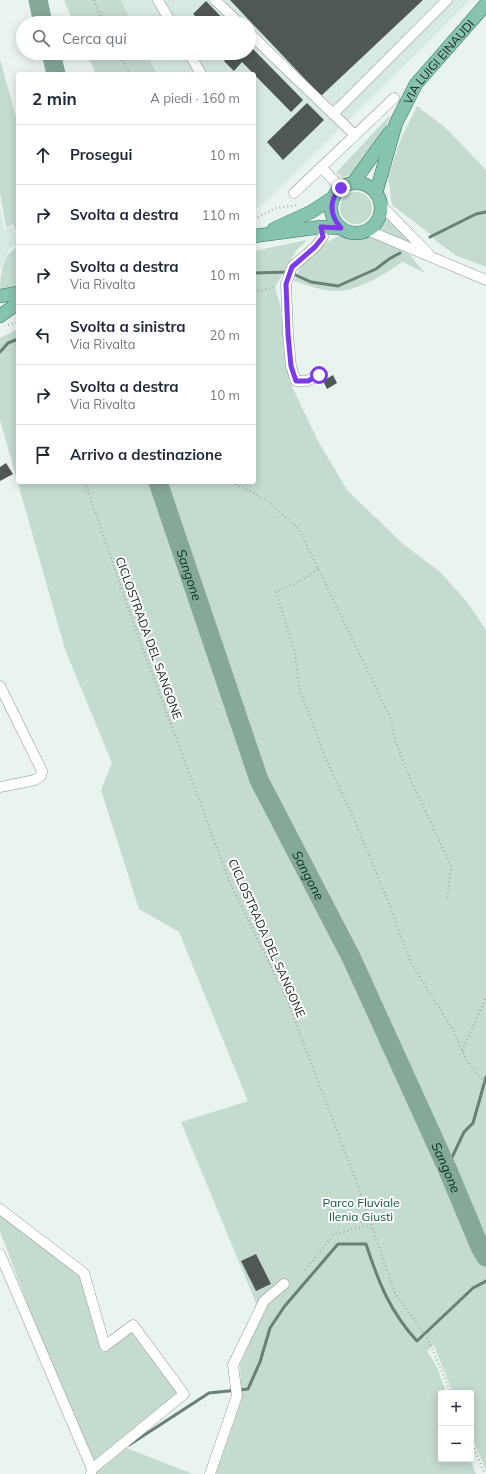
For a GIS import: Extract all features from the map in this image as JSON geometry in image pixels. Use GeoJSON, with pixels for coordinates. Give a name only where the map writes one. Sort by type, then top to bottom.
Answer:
{"type":"FeatureCollection","features":[{"type":"Feature","properties":{"kind":"main road","name":"VIA LUIGI EINAUDI"},"geometry":{"type":"LineString","coordinates":[[343,189],[396,122],[416,84],[486,4]]}},
{"type":"Feature","properties":{"kind":"main road","name":"VIA LUIGI EINAUDI"},"geometry":{"type":"LineString","coordinates":[[378,199],[396,122]]}},
{"type":"Feature","properties":{"kind":"main road"},"geometry":{"type":"LineString","coordinates":[[258,235],[311,212],[343,189],[366,185],[378,199],[380,215],[375,224],[367,230],[359,233],[350,232],[341,228],[335,222],[331,205],[343,189]]}},
{"type":"Feature","properties":{"kind":"main road"},"geometry":{"type":"LineString","coordinates":[[258,235],[321,227],[341,228]]}},
{"type":"Feature","properties":{"kind":"main road"},"geometry":{"type":"LineString","coordinates":[[0,296],[16,293]]}},
{"type":"Feature","properties":{"kind":"main road"},"geometry":{"type":"LineString","coordinates":[[0,316],[16,304]]}},
{"type":"Feature","properties":{"kind":"street"},"geometry":{"type":"LineString","coordinates":[[215,0],[232,16]]}},
{"type":"Feature","properties":{"kind":"street"},"geometry":{"type":"LineString","coordinates":[[333,114],[448,0]]}},
{"type":"Feature","properties":{"kind":"street"},"geometry":{"type":"LineString","coordinates":[[163,2],[168,16]]}},
{"type":"Feature","properties":{"kind":"street"},"geometry":{"type":"LineString","coordinates":[[256,40],[355,135]]}},
{"type":"Feature","properties":{"kind":"street"},"geometry":{"type":"LineString","coordinates":[[193,60],[200,72]]}},
{"type":"Feature","properties":{"kind":"street"},"geometry":{"type":"LineString","coordinates":[[294,193],[394,98]]}},
{"type":"Feature","properties":{"kind":"street"},"geometry":{"type":"LineString","coordinates":[[321,167],[343,189]]}},
{"type":"Feature","properties":{"kind":"street"},"geometry":{"type":"LineString","coordinates":[[378,199],[431,256]]}},
{"type":"Feature","properties":{"kind":"street"},"geometry":{"type":"LineString","coordinates":[[319,375],[308,381],[296,381],[291,366],[286,284],[292,267],[315,247],[323,237],[321,227]]}},
{"type":"Feature","properties":{"kind":"street"},"geometry":{"type":"LineString","coordinates":[[367,230],[486,280]]}},
{"type":"Feature","properties":{"kind":"street"},"geometry":{"type":"LineString","coordinates":[[0,686],[42,771],[41,776],[35,780],[0,787]]}},
{"type":"Feature","properties":{"kind":"street"},"geometry":{"type":"LineString","coordinates":[[0,1209],[84,1273],[105,1346],[133,1325],[184,1394],[92,1471],[0,1254]]}},
{"type":"Feature","properties":{"kind":"street"},"geometry":{"type":"LineString","coordinates":[[210,1474],[237,1396],[233,1365],[247,1333],[264,1301],[284,1284]]}},
{"type":"Feature","properties":{"kind":"path"},"geometry":{"type":"LineString","coordinates":[[94,0],[100,16]]}},
{"type":"Feature","properties":{"kind":"path"},"geometry":{"type":"LineString","coordinates":[[122,60],[129,72]]}},
{"type":"Feature","properties":{"kind":"path"},"geometry":{"type":"LineString","coordinates":[[256,292],[286,284]]}},
{"type":"Feature","properties":{"kind":"path","name":"CICLOSTRADA DEL SANGONE"},"geometry":{"type":"LineString","coordinates":[[87,484],[133,622],[230,883],[286,996],[372,1225],[395,1293],[428,1339],[450,1390]]}},
{"type":"Feature","properties":{"kind":"path"},"geometry":{"type":"LineString","coordinates":[[236,484],[265,499],[299,529],[391,719],[395,740],[410,778],[451,866],[447,900]]}},
{"type":"Feature","properties":{"kind":"path"},"geometry":{"type":"LineString","coordinates":[[318,569],[302,580],[276,592],[294,653],[299,687],[325,757],[355,821],[388,901],[411,963],[452,1028],[467,1061],[486,1084]]}},
{"type":"Feature","properties":{"kind":"path"},"geometry":{"type":"LineString","coordinates":[[462,1051],[486,998]]}},
{"type":"Feature","properties":{"kind":"path"},"geometry":{"type":"LineString","coordinates":[[305,1270],[334,1234],[372,1225]]}},
{"type":"Feature","properties":{"kind":"path"},"geometry":{"type":"LineString","coordinates":[[474,1448],[485,1474]]}},
{"type":"Feature","properties":{"kind":"shaded area"},"geometry":{"type":"Polygon","coordinates":[[[121,0],[470,0],[266,202],[256,208],[256,72],[157,72],[151,60],[256,60],[256,16],[129,16],[121,0]]]}},
{"type":"Feature","properties":{"kind":"shaded area"},"geometry":{"type":"Polygon","coordinates":[[[0,204],[4,230],[12,226],[16,235],[16,246],[10,248],[0,268],[0,204]]]}},
{"type":"Feature","properties":{"kind":"green space"},"geometry":{"type":"Polygon","coordinates":[[[64,0],[121,0],[129,16],[71,16],[64,0]]]}},
{"type":"Feature","properties":{"kind":"green space"},"geometry":{"type":"Polygon","coordinates":[[[0,59],[16,118],[16,231],[13,224],[6,228],[0,193],[0,59]]]}},
{"type":"Feature","properties":{"kind":"green space"},"geometry":{"type":"Polygon","coordinates":[[[90,60],[150,60],[156,72],[95,72],[90,60]]]}},
{"type":"Feature","properties":{"kind":"green space"},"geometry":{"type":"Polygon","coordinates":[[[417,106],[446,128],[486,170],[486,267],[457,256],[392,205],[388,177],[400,141],[417,106]]]}},
{"type":"Feature","properties":{"kind":"green space"},"geometry":{"type":"Polygon","coordinates":[[[390,115],[385,129],[352,175],[343,177],[336,173],[390,115]]]}},
{"type":"Feature","properties":{"kind":"green space"},"geometry":{"type":"Polygon","coordinates":[[[356,192],[367,197],[372,208],[367,219],[356,224],[345,219],[340,208],[345,197],[356,192]]]}},
{"type":"Feature","properties":{"kind":"green space"},"geometry":{"type":"Polygon","coordinates":[[[388,217],[421,248],[380,231],[388,217]]]}},
{"type":"Feature","properties":{"kind":"green space"},"geometry":{"type":"Polygon","coordinates":[[[341,235],[362,238],[378,238],[410,255],[425,273],[403,262],[366,284],[346,290],[335,291],[325,290],[294,281],[306,258],[325,243],[341,235]]]}},
{"type":"Feature","properties":{"kind":"green space","name":"Parco Fluviale Ilenia Giusti"},"geometry":{"type":"Polygon","coordinates":[[[307,240],[296,251],[275,287],[280,305],[289,380],[318,441],[347,490],[402,543],[440,572],[467,602],[486,630],[486,1471],[474,1442],[474,1390],[452,1390],[434,1346],[433,1345],[427,1351],[437,1367],[445,1390],[438,1390],[438,1462],[471,1462],[476,1474],[216,1474],[242,1398],[240,1365],[265,1308],[256,1303],[181,1122],[248,1101],[179,932],[139,909],[101,790],[112,763],[65,649],[18,484],[256,484],[256,251],[307,240]]]}},
{"type":"Feature","properties":{"kind":"green space"},"geometry":{"type":"Polygon","coordinates":[[[16,248],[16,287],[0,292],[0,279],[3,266],[12,250],[16,248]]]}},
{"type":"Feature","properties":{"kind":"green space","name":"Parco Fluviale Ilenia Giusti"},"geometry":{"type":"Polygon","coordinates":[[[16,330],[16,476],[0,420],[0,338],[16,330]]]}},
{"type":"Feature","properties":{"kind":"green space"},"geometry":{"type":"Polygon","coordinates":[[[0,1209],[82,1272],[105,1347],[134,1327],[182,1391],[88,1466],[0,1231],[0,1209]]]}},
{"type":"Feature","properties":{"kind":"green space"},"geometry":{"type":"Polygon","coordinates":[[[124,1447],[193,1474],[93,1474],[124,1447]]]}},
{"type":"Feature","properties":{"kind":"building"},"geometry":{"type":"Polygon","coordinates":[[[230,0],[423,0],[321,96],[256,27],[256,16],[245,16],[230,0]]]}},
{"type":"Feature","properties":{"kind":"building"},"geometry":{"type":"Polygon","coordinates":[[[206,1],[220,16],[195,16],[193,14],[206,1]]]}},
{"type":"Feature","properties":{"kind":"building"},"geometry":{"type":"Polygon","coordinates":[[[256,52],[303,100],[291,112],[256,76],[256,72],[252,72],[242,62],[234,71],[224,61],[256,60],[256,52]]]}},
{"type":"Feature","properties":{"kind":"building"},"geometry":{"type":"Polygon","coordinates":[[[307,103],[324,120],[283,160],[267,142],[307,103]]]}},
{"type":"Feature","properties":{"kind":"building"},"geometry":{"type":"Polygon","coordinates":[[[333,375],[337,383],[327,389],[323,381],[333,375]]]}},
{"type":"Feature","properties":{"kind":"building"},"geometry":{"type":"Polygon","coordinates":[[[6,463],[13,474],[0,481],[0,467],[6,463]]]}},
{"type":"Feature","properties":{"kind":"building"},"geometry":{"type":"Polygon","coordinates":[[[256,1254],[271,1284],[256,1291],[241,1261],[256,1254]]]}},
{"type":"Feature","properties":{"kind":"waterway","name":"Sangone"},"geometry":{"type":"LineString","coordinates":[[38,0],[41,16]]}},
{"type":"Feature","properties":{"kind":"waterway","name":"Sangone"},"geometry":{"type":"LineString","coordinates":[[53,60],[56,72]]}},
{"type":"Feature","properties":{"kind":"waterway"},"geometry":{"type":"LineString","coordinates":[[430,237],[476,214],[486,212]]}},
{"type":"Feature","properties":{"kind":"waterway"},"geometry":{"type":"LineString","coordinates":[[256,273],[289,272],[311,282],[338,286],[376,269],[400,253]]}},
{"type":"Feature","properties":{"kind":"waterway"},"geometry":{"type":"LineString","coordinates":[[0,352],[8,343],[16,340]]}},
{"type":"Feature","properties":{"kind":"waterway","name":"Sangone"},"geometry":{"type":"LineString","coordinates":[[159,484],[259,780],[351,957],[447,1168],[480,1247],[486,1257]]}},
{"type":"Feature","properties":{"kind":"waterway"},"geometry":{"type":"LineString","coordinates":[[447,1168],[464,1132],[473,1123],[486,1077]]}},
{"type":"Feature","properties":{"kind":"waterway"},"geometry":{"type":"LineString","coordinates":[[129,1445],[209,1393],[248,1389],[260,1362],[270,1328],[284,1307],[338,1244],[366,1244],[375,1271],[386,1296],[399,1319],[417,1341],[473,1288],[486,1281]]}},
{"type":"Feature","properties":{"kind":"route"},"geometry":{"type":"LineString","coordinates":[[319,375],[308,381],[296,381],[291,366],[286,284],[292,267],[315,247],[323,237],[321,227],[341,228],[335,222],[331,205],[334,197],[341,188]]}}]}
